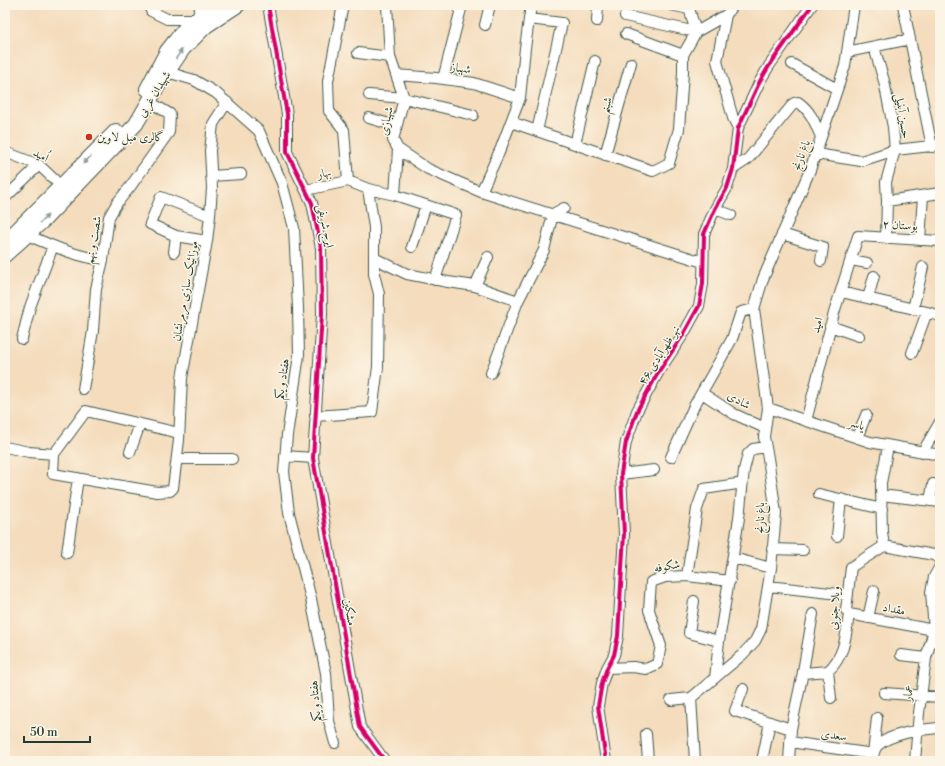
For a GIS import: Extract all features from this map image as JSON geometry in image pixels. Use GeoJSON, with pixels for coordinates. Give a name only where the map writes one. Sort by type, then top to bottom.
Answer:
{"type":"FeatureCollection","features":[{"type":"Feature","properties":{"kind":"main road","name":"شهیدان غربی"},"geometry":{"type":"LineString","coordinates":[[5,242],[131,116],[144,96],[167,51],[186,27],[219,5]]}},
{"type":"Feature","properties":{"kind":"main road","name":"شهیدان غربی"},"geometry":{"type":"LineString","coordinates":[[5,255],[44,219],[136,124],[148,101],[183,49],[206,26],[238,5]]}},
{"type":"Feature","properties":{"kind":"street"},"geometry":{"type":"LineString","coordinates":[[150,5],[151,11],[167,19],[197,19],[201,5]]}},
{"type":"Feature","properties":{"kind":"street","name":"ایرج شریفی"},"geometry":{"type":"LineString","coordinates":[[268,5],[287,114],[287,152],[312,203],[321,248],[322,314],[313,458]]}},
{"type":"Feature","properties":{"kind":"street"},"geometry":{"type":"LineString","coordinates":[[343,5],[328,81],[330,111],[344,130],[348,181],[368,189],[395,195],[456,214],[436,280]]}},
{"type":"Feature","properties":{"kind":"street","name":"شهبازی"},"geometry":{"type":"LineString","coordinates":[[387,5],[390,57],[404,98],[393,140],[398,149],[428,169],[481,192],[703,262]]}},
{"type":"Feature","properties":{"kind":"street"},"geometry":{"type":"LineString","coordinates":[[443,79],[462,5]]}},
{"type":"Feature","properties":{"kind":"street"},"geometry":{"type":"LineString","coordinates":[[485,25],[490,5]]}},
{"type":"Feature","properties":{"kind":"street"},"geometry":{"type":"LineString","coordinates":[[481,192],[501,148],[520,98],[532,5]]}},
{"type":"Feature","properties":{"kind":"street"},"geometry":{"type":"LineString","coordinates":[[597,20],[598,5]]}},
{"type":"Feature","properties":{"kind":"street"},"geometry":{"type":"LineString","coordinates":[[672,5],[689,7],[696,32]]}},
{"type":"Feature","properties":{"kind":"street"},"geometry":{"type":"LineString","coordinates":[[511,122],[653,171],[669,163],[679,129],[683,55],[696,32],[726,15],[734,5]]}},
{"type":"Feature","properties":{"kind":"street","name":"نهر ظهرآبادی ۴۶"},"geometry":{"type":"LineString","coordinates":[[606,761],[598,706],[602,682],[614,655],[618,636],[624,534],[621,474],[626,442],[637,411],[659,371],[683,335],[699,306],[702,284],[704,234],[715,209],[727,188],[734,169],[738,128],[768,66],[812,5]]}},
{"type":"Feature","properties":{"kind":"street","name":"باغ نارنج"},"geometry":{"type":"LineString","coordinates":[[691,698],[742,655],[755,641],[762,628],[771,568],[776,513],[764,437],[768,408],[754,309],[763,279],[816,154],[845,66],[854,5]]}},
{"type":"Feature","properties":{"kind":"street"},"geometry":{"type":"LineString","coordinates":[[816,154],[861,161],[895,150],[936,146],[903,5]]}},
{"type":"Feature","properties":{"kind":"street"},"geometry":{"type":"LineString","coordinates":[[726,15],[717,61],[733,118],[738,128]]}},
{"type":"Feature","properties":{"kind":"street"},"geometry":{"type":"LineString","coordinates":[[625,16],[696,32]]}},
{"type":"Feature","properties":{"kind":"street"},"geometry":{"type":"LineString","coordinates":[[529,19],[562,23],[537,131]]}},
{"type":"Feature","properties":{"kind":"street"},"geometry":{"type":"LineString","coordinates":[[626,34],[683,55]]}},
{"type":"Feature","properties":{"kind":"street"},"geometry":{"type":"LineString","coordinates":[[847,52],[910,39]]}},
{"type":"Feature","properties":{"kind":"street","name":"حسین آبنیلی"},"geometry":{"type":"LineString","coordinates":[[874,47],[884,81],[893,127],[895,150],[886,182],[886,238]]}},
{"type":"Feature","properties":{"kind":"street"},"geometry":{"type":"LineString","coordinates":[[358,54],[390,57]]}},
{"type":"Feature","properties":{"kind":"street"},"geometry":{"type":"LineString","coordinates":[[575,144],[595,61]]}},
{"type":"Feature","properties":{"kind":"street","name":"شبنم"},"geometry":{"type":"LineString","coordinates":[[605,155],[631,63]]}},
{"type":"Feature","properties":{"kind":"street"},"geometry":{"type":"LineString","coordinates":[[792,64],[837,89]]}},
{"type":"Feature","properties":{"kind":"street","name":"هفتاد و یکم"},"geometry":{"type":"LineString","coordinates":[[167,72],[194,80],[216,93],[259,131],[282,183],[294,228],[299,355],[287,435],[284,472],[289,513],[311,599],[326,674],[329,721],[335,743]]}},
{"type":"Feature","properties":{"kind":"street","name":"شهباز"},"geometry":{"type":"LineString","coordinates":[[396,75],[474,83],[520,98]]}},
{"type":"Feature","properties":{"kind":"street"},"geometry":{"type":"LineString","coordinates":[[369,95],[404,98],[473,115]]}},
{"type":"Feature","properties":{"kind":"street","name":"شصت و نهم"},"geometry":{"type":"LineString","coordinates":[[83,389],[93,331],[96,289],[103,260],[109,217],[117,203],[169,132],[170,114],[148,101]]}},
{"type":"Feature","properties":{"kind":"street","name":"موزائیک سازی مرمرنشان"},"geometry":{"type":"LineString","coordinates":[[78,478],[157,492],[170,491],[173,488],[180,433],[182,378],[207,241],[210,216],[210,151],[213,124],[227,102]]}},
{"type":"Feature","properties":{"kind":"street"},"geometry":{"type":"LineString","coordinates":[[734,169],[748,159],[794,103],[798,102],[807,108],[821,137]]}},
{"type":"Feature","properties":{"kind":"street"},"geometry":{"type":"LineString","coordinates":[[369,118],[396,126]]}},
{"type":"Feature","properties":{"kind":"street"},"geometry":{"type":"LineString","coordinates":[[395,195],[398,149]]}},
{"type":"Feature","properties":{"kind":"street","name":"اُمید"},"geometry":{"type":"LineString","coordinates":[[5,152],[39,165],[62,186]]}},
{"type":"Feature","properties":{"kind":"street"},"geometry":{"type":"LineString","coordinates":[[5,198],[39,165]]}},
{"type":"Feature","properties":{"kind":"street"},"geometry":{"type":"LineString","coordinates":[[211,176],[242,174]]}},
{"type":"Feature","properties":{"kind":"street","name":"بهار"},"geometry":{"type":"LineString","coordinates":[[306,190],[348,181]]}},
{"type":"Feature","properties":{"kind":"street"},"geometry":{"type":"LineString","coordinates":[[315,416],[372,412],[378,367],[379,294],[374,274],[374,227],[368,189]]}},
{"type":"Feature","properties":{"kind":"street"},"geometry":{"type":"LineString","coordinates":[[887,201],[940,194]]}},
{"type":"Feature","properties":{"kind":"street"},"geometry":{"type":"LineString","coordinates":[[920,240],[923,196]]}},
{"type":"Feature","properties":{"kind":"street"},"geometry":{"type":"LineString","coordinates":[[207,241],[176,236],[150,224],[161,197],[210,216]]}},
{"type":"Feature","properties":{"kind":"street"},"geometry":{"type":"LineString","coordinates":[[412,247],[426,205]]}},
{"type":"Feature","properties":{"kind":"street"},"geometry":{"type":"LineString","coordinates":[[491,373],[518,301],[544,250],[553,214],[564,208]]}},
{"type":"Feature","properties":{"kind":"street"},"geometry":{"type":"LineString","coordinates":[[715,209],[731,215]]}},
{"type":"Feature","properties":{"kind":"street"},"geometry":{"type":"LineString","coordinates":[[782,234],[823,247],[821,261]]}},
{"type":"Feature","properties":{"kind":"street"},"geometry":{"type":"LineString","coordinates":[[27,235],[65,252],[103,260]]}},
{"type":"Feature","properties":{"kind":"street"},"geometry":{"type":"LineString","coordinates":[[174,252],[176,236]]}},
{"type":"Feature","properties":{"kind":"street","name":"بوستان ۲"},"geometry":{"type":"LineString","coordinates":[[858,236],[940,241]]}},
{"type":"Feature","properties":{"kind":"street","name":"امید"},"geometry":{"type":"LineString","coordinates":[[806,421],[830,326],[858,236]]}},
{"type":"Feature","properties":{"kind":"street"},"geometry":{"type":"LineString","coordinates":[[22,338],[30,306],[53,246]]}},
{"type":"Feature","properties":{"kind":"street"},"geometry":{"type":"LineString","coordinates":[[475,286],[488,257]]}},
{"type":"Feature","properties":{"kind":"street"},"geometry":{"type":"LineString","coordinates":[[374,258],[407,274],[475,286],[518,301]]}},
{"type":"Feature","properties":{"kind":"street"},"geometry":{"type":"LineString","coordinates":[[851,260],[867,263]]}},
{"type":"Feature","properties":{"kind":"street"},"geometry":{"type":"LineString","coordinates":[[913,309],[923,267]]}},
{"type":"Feature","properties":{"kind":"street"},"geometry":{"type":"LineString","coordinates":[[868,298],[874,276]]}},
{"type":"Feature","properties":{"kind":"street"},"geometry":{"type":"LineString","coordinates":[[841,292],[940,316]]}},
{"type":"Feature","properties":{"kind":"street"},"geometry":{"type":"LineString","coordinates":[[671,457],[694,406],[732,339],[741,312],[754,309]]}},
{"type":"Feature","properties":{"kind":"street"},"geometry":{"type":"LineString","coordinates":[[912,353],[927,312]]}},
{"type":"Feature","properties":{"kind":"street"},"geometry":{"type":"LineString","coordinates":[[830,326],[859,336]]}},
{"type":"Feature","properties":{"kind":"street","name":"شادی"},"geometry":{"type":"LineString","coordinates":[[702,393],[734,414],[765,428]]}},
{"type":"Feature","properties":{"kind":"street","name":"یاسر"},"geometry":{"type":"LineString","coordinates":[[768,408],[857,438],[888,446],[940,456]]}},
{"type":"Feature","properties":{"kind":"street"},"geometry":{"type":"LineString","coordinates":[[67,553],[78,478],[53,474],[54,454],[86,411],[180,433]]}},
{"type":"Feature","properties":{"kind":"street"},"geometry":{"type":"LineString","coordinates":[[857,438],[866,415]]}},
{"type":"Feature","properties":{"kind":"street"},"geometry":{"type":"LineString","coordinates":[[922,452],[940,422]]}},
{"type":"Feature","properties":{"kind":"street"},"geometry":{"type":"LineString","coordinates":[[130,452],[140,424]]}},
{"type":"Feature","properties":{"kind":"street"},"geometry":{"type":"LineString","coordinates":[[5,446],[29,452],[54,454]]}},
{"type":"Feature","properties":{"kind":"street"},"geometry":{"type":"LineString","coordinates":[[888,446],[882,483],[882,532],[884,546],[934,555],[940,558]]}},
{"type":"Feature","properties":{"kind":"street"},"geometry":{"type":"LineString","coordinates":[[715,678],[719,641],[730,581],[742,486],[748,454],[753,449],[766,448]]}},
{"type":"Feature","properties":{"kind":"street"},"geometry":{"type":"LineString","coordinates":[[285,456],[313,458]]}},
{"type":"Feature","properties":{"kind":"street","name":"مشکین"},"geometry":{"type":"LineString","coordinates":[[313,458],[360,727],[385,761]]}},
{"type":"Feature","properties":{"kind":"street"},"geometry":{"type":"LineString","coordinates":[[177,459],[232,459]]}},
{"type":"Feature","properties":{"kind":"street"},"geometry":{"type":"LineString","coordinates":[[621,474],[654,470]]}},
{"type":"Feature","properties":{"kind":"street","name":"شکوفه"},"geometry":{"type":"LineString","coordinates":[[607,668],[646,668],[657,664],[661,646],[649,610],[651,582],[666,577],[687,576],[697,509],[704,489],[737,484],[742,486]]}},
{"type":"Feature","properties":{"kind":"street"},"geometry":{"type":"LineString","coordinates":[[882,495],[935,502],[933,484]]}},
{"type":"Feature","properties":{"kind":"street"},"geometry":{"type":"LineString","coordinates":[[819,494],[882,509]]}},
{"type":"Feature","properties":{"kind":"street"},"geometry":{"type":"LineString","coordinates":[[838,536],[840,499]]}},
{"type":"Feature","properties":{"kind":"street","name":"ویلا جنوبی"},"geometry":{"type":"LineString","coordinates":[[828,672],[835,665],[844,649],[849,614],[846,610],[851,567],[884,546]]}},
{"type":"Feature","properties":{"kind":"street"},"geometry":{"type":"LineString","coordinates":[[772,549],[803,550]]}},
{"type":"Feature","properties":{"kind":"street"},"geometry":{"type":"LineString","coordinates":[[733,558],[771,568]]}},
{"type":"Feature","properties":{"kind":"street"},"geometry":{"type":"LineString","coordinates":[[934,630],[931,592],[934,577],[940,566]]}},
{"type":"Feature","properties":{"kind":"street"},"geometry":{"type":"LineString","coordinates":[[687,576],[730,581]]}},
{"type":"Feature","properties":{"kind":"street"},"geometry":{"type":"LineString","coordinates":[[768,586],[848,595]]}},
{"type":"Feature","properties":{"kind":"street"},"geometry":{"type":"LineString","coordinates":[[868,618],[874,591]]}},
{"type":"Feature","properties":{"kind":"street"},"geometry":{"type":"LineString","coordinates":[[694,601],[689,634],[719,641]]}},
{"type":"Feature","properties":{"kind":"street"},"geometry":{"type":"LineString","coordinates":[[789,761],[791,729],[813,614]]}},
{"type":"Feature","properties":{"kind":"street","name":"مقداد"},"geometry":{"type":"LineString","coordinates":[[849,614],[934,630]]}},
{"type":"Feature","properties":{"kind":"street"},"geometry":{"type":"LineString","coordinates":[[934,630],[940,621]]}},
{"type":"Feature","properties":{"kind":"street","name":"عمار"},"geometry":{"type":"LineString","coordinates":[[915,761],[917,730],[926,658],[934,630]]}},
{"type":"Feature","properties":{"kind":"street"},"geometry":{"type":"LineString","coordinates":[[901,655],[926,658]]}},
{"type":"Feature","properties":{"kind":"street"},"geometry":{"type":"LineString","coordinates":[[802,676],[804,673],[828,672],[831,698]]}},
{"type":"Feature","properties":{"kind":"street"},"geometry":{"type":"LineString","coordinates":[[743,689],[735,712],[791,729]]}},
{"type":"Feature","properties":{"kind":"street"},"geometry":{"type":"LineString","coordinates":[[884,693],[940,697]]}},
{"type":"Feature","properties":{"kind":"street"},"geometry":{"type":"LineString","coordinates":[[671,700],[691,698],[695,761]]}},
{"type":"Feature","properties":{"kind":"street"},"geometry":{"type":"LineString","coordinates":[[873,757],[877,718]]}},
{"type":"Feature","properties":{"kind":"street"},"geometry":{"type":"LineString","coordinates":[[762,761],[770,722]]}},
{"type":"Feature","properties":{"kind":"street"},"geometry":{"type":"LineString","coordinates":[[873,757],[876,747],[885,740],[917,730],[938,728]]}},
{"type":"Feature","properties":{"kind":"street"},"geometry":{"type":"LineString","coordinates":[[646,734],[648,761]]}},
{"type":"Feature","properties":{"kind":"street","name":"سعدی"},"geometry":{"type":"LineString","coordinates":[[790,742],[873,757]]}},
{"type":"Feature","properties":{"kind":"cycle path"},"geometry":{"type":"LineString","coordinates":[[268,5],[287,114],[287,152],[312,203],[321,248],[322,314],[313,458],[360,727],[385,761]]}},
{"type":"Feature","properties":{"kind":"cycle path"},"geometry":{"type":"LineString","coordinates":[[606,761],[598,706],[602,683],[607,668],[614,655],[618,636],[624,534],[621,474],[626,442],[637,411],[659,371],[683,335],[699,306],[703,284],[704,234],[715,209],[727,188],[733,169],[738,128],[760,81],[769,66],[812,5]]}},
{"type":"Feature","properties":{"kind":"place","name":"گالری مبل لاوین"},"geometry":{"type":"Point","coordinates":[89,137]}}]}
